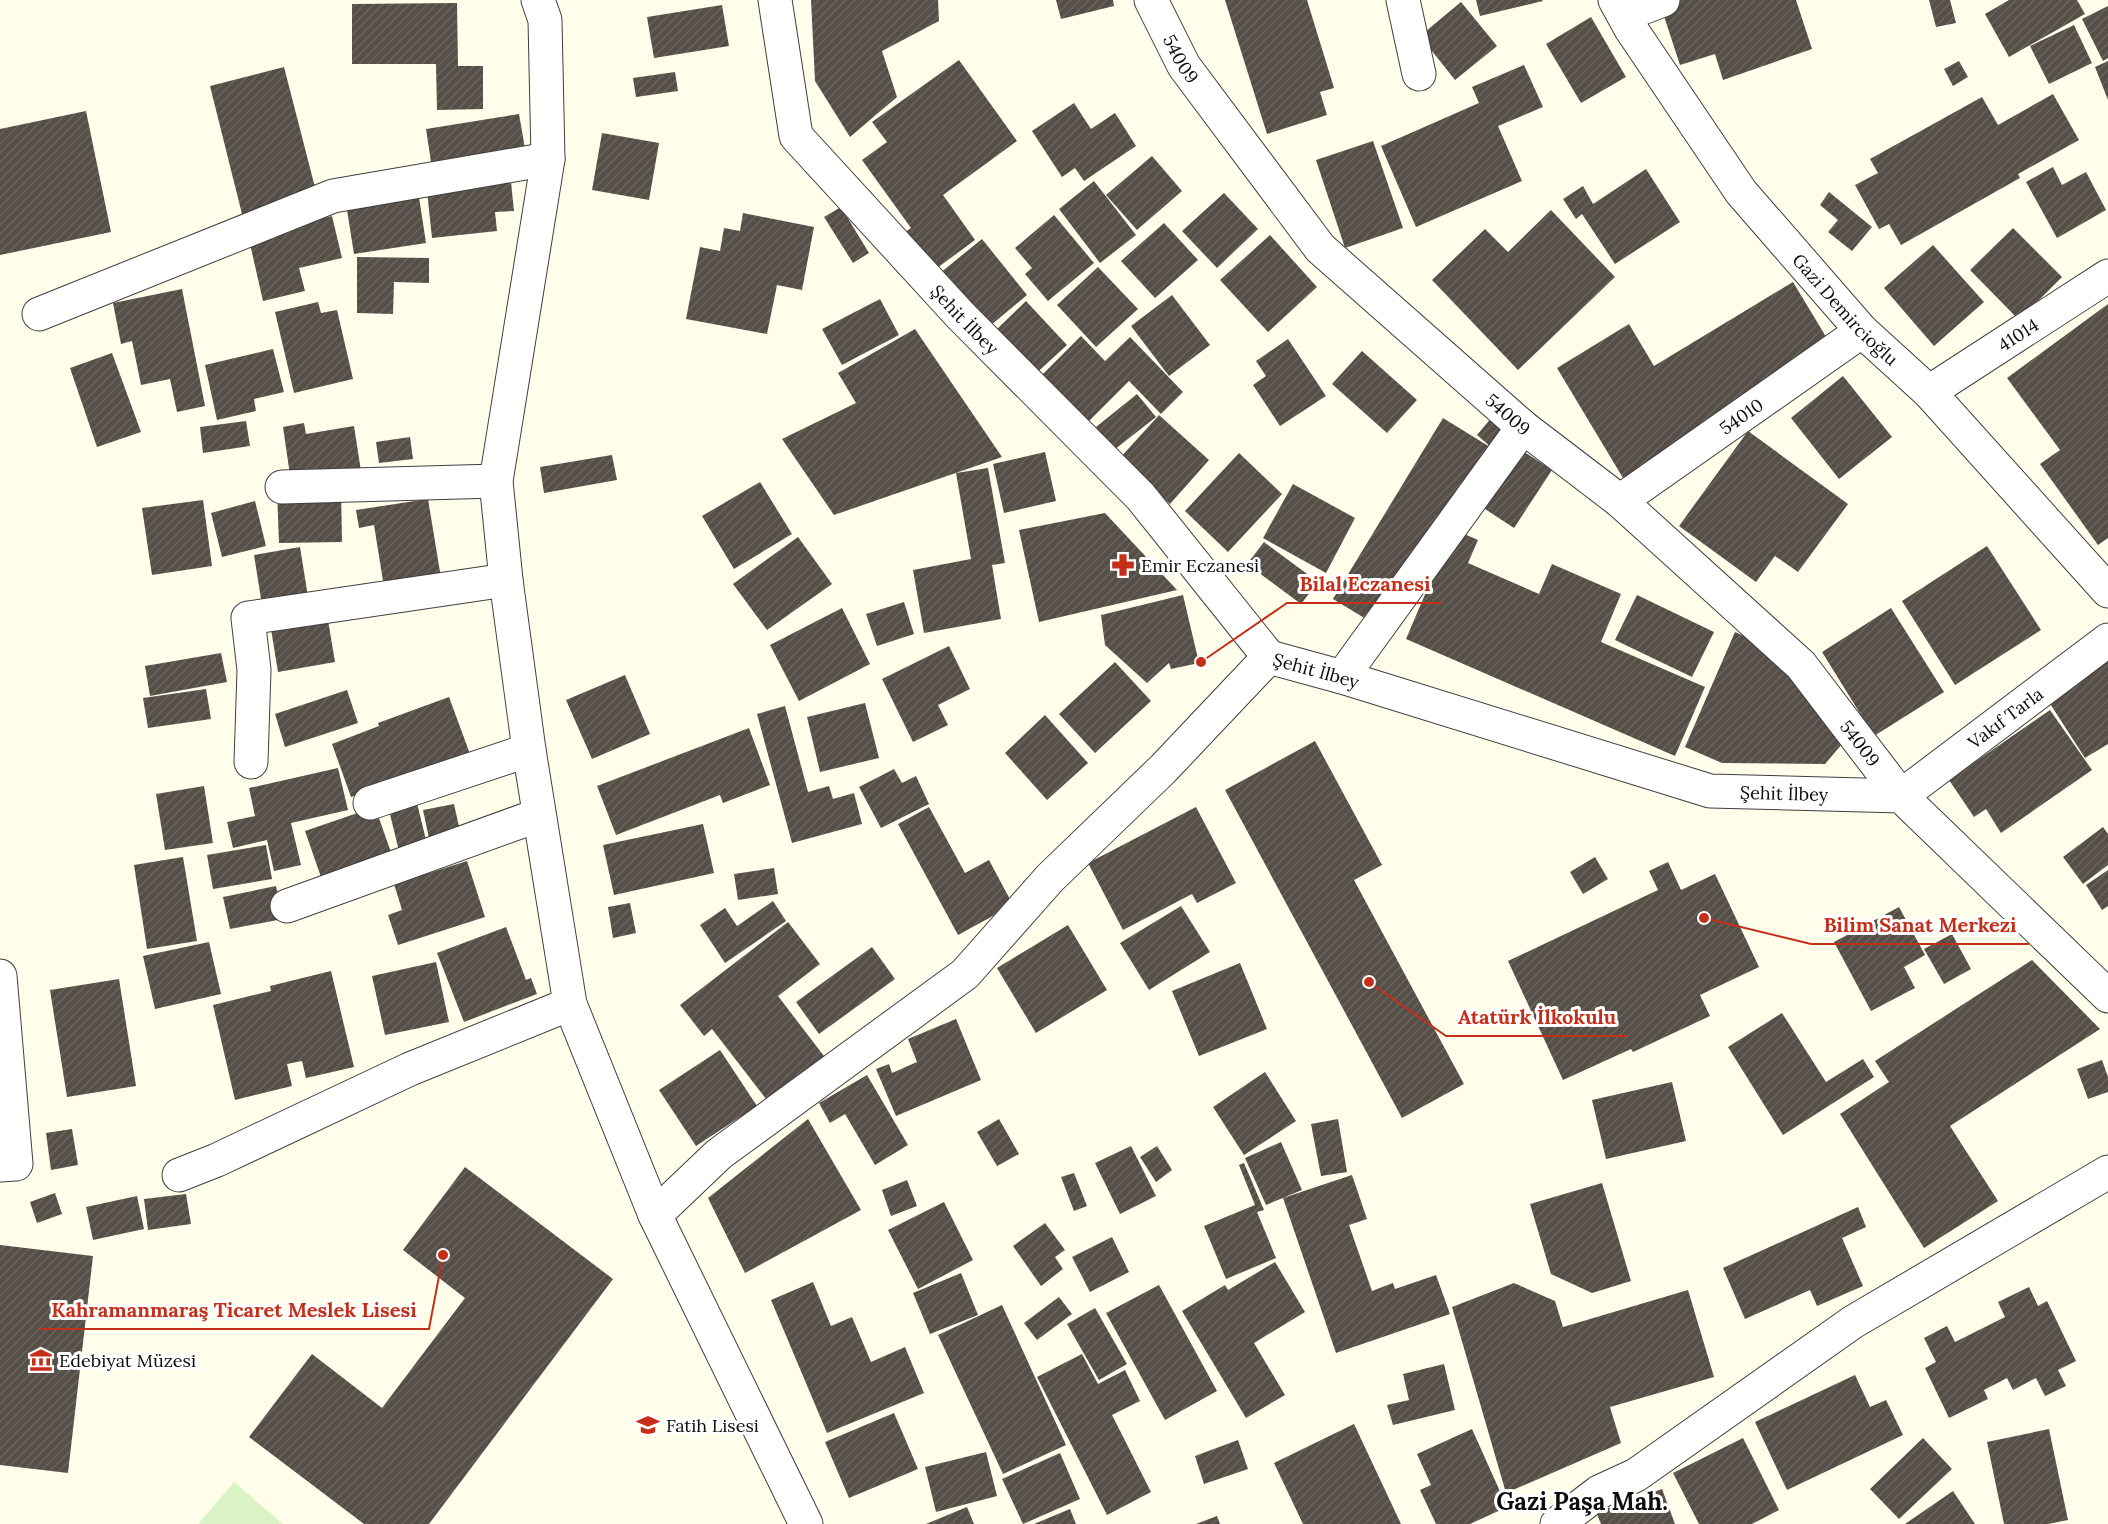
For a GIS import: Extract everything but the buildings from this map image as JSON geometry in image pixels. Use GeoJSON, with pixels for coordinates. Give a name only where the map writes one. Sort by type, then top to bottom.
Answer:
{"type":"FeatureCollection","features":[{"type":"Feature","properties":{"kind":"street"},"geometry":{"type":"LineString","coordinates":[[538,0],[545,20],[548,159],[496,482],[506,580],[529,750],[570,1004],[655,1215],[806,1524]]}},
{"type":"Feature","properties":{"kind":"street","name":"Şehit İlbey"},"geometry":{"type":"LineString","coordinates":[[775,0],[796,136],[961,316],[1141,497],[1269,657],[1342,677],[1710,791],[1901,796]]}},
{"type":"Feature","properties":{"kind":"street","name":"54009"},"geometry":{"type":"LineString","coordinates":[[1151,0],[1184,66],[1320,248],[1523,427],[1620,501],[1802,665],[1901,796]]}},
{"type":"Feature","properties":{"kind":"street"},"geometry":{"type":"LineString","coordinates":[[1403,0],[1419,74]]}},
{"type":"Feature","properties":{"kind":"street"},"geometry":{"type":"LineString","coordinates":[[1619,8],[1662,0]]}},
{"type":"Feature","properties":{"kind":"street","name":"Gazi Demircioğlu"},"geometry":{"type":"LineString","coordinates":[[1619,8],[1630,29],[1741,192],[1862,332],[1929,392],[2108,591]]}},
{"type":"Feature","properties":{"kind":"street"},"geometry":{"type":"LineString","coordinates":[[39,314],[333,196],[548,159]]}},
{"type":"Feature","properties":{"kind":"street","name":"41014"},"geometry":{"type":"LineString","coordinates":[[1929,392],[2108,276]]}},
{"type":"Feature","properties":{"kind":"street","name":"54010"},"geometry":{"type":"LineString","coordinates":[[1620,501],[1862,332]]}},
{"type":"Feature","properties":{"kind":"street"},"geometry":{"type":"LineString","coordinates":[[1342,677],[1523,427]]}},
{"type":"Feature","properties":{"kind":"street"},"geometry":{"type":"LineString","coordinates":[[282,487],[496,482]]}},
{"type":"Feature","properties":{"kind":"street"},"geometry":{"type":"LineString","coordinates":[[251,762],[254,670],[248,618],[506,580]]}},
{"type":"Feature","properties":{"kind":"street","name":"Vakıf Tarla"},"geometry":{"type":"LineString","coordinates":[[1901,796],[2108,640]]}},
{"type":"Feature","properties":{"kind":"street"},"geometry":{"type":"LineString","coordinates":[[655,1215],[719,1154],[965,974],[1050,878],[1163,769],[1269,657]]}},
{"type":"Feature","properties":{"kind":"street"},"geometry":{"type":"LineString","coordinates":[[370,803],[529,750]]}},
{"type":"Feature","properties":{"kind":"street"},"geometry":{"type":"LineString","coordinates":[[1901,796],[2108,996]]}},
{"type":"Feature","properties":{"kind":"street"},"geometry":{"type":"LineString","coordinates":[[287,906],[539,815]]}},
{"type":"Feature","properties":{"kind":"street"},"geometry":{"type":"LineString","coordinates":[[0,976],[16,1164],[0,1165]]}},
{"type":"Feature","properties":{"kind":"street"},"geometry":{"type":"LineString","coordinates":[[179,1175],[217,1160],[410,1069],[570,1004]]}},
{"type":"Feature","properties":{"kind":"street"},"geometry":{"type":"LineString","coordinates":[[1557,1524],[1599,1492],[1636,1475],[1853,1322],[2108,1172]]}},
{"type":"Feature","properties":{"kind":"green space"},"geometry":{"type":"Polygon","coordinates":[[[234,1482],[283,1524],[198,1524],[234,1482]]]}},
{"type":"Feature","properties":{"kind":"place","name":"Emir Eczanesi"},"geometry":{"type":"Point","coordinates":[1123,565]}},
{"type":"Feature","properties":{"kind":"place","name":"Bilal Eczanesi"},"geometry":{"type":"Point","coordinates":[1201,662]}},
{"type":"Feature","properties":{"kind":"place","name":"Bilim Sanat Merkezi"},"geometry":{"type":"Point","coordinates":[1704,918]}},
{"type":"Feature","properties":{"kind":"place","name":"Atatürk İlkokulu"},"geometry":{"type":"Point","coordinates":[1369,982]}},
{"type":"Feature","properties":{"kind":"place","name":"Kahramanmaraş Ticaret Meslek Lisesi"},"geometry":{"type":"Point","coordinates":[443,1255]}},
{"type":"Feature","properties":{"kind":"place","name":"Edebiyat Müzesi"},"geometry":{"type":"Point","coordinates":[41,1360]}},
{"type":"Feature","properties":{"kind":"place","name":"Fatih Lisesi"},"geometry":{"type":"Point","coordinates":[648,1425]}},
{"type":"Feature","properties":{"kind":"district","name":"Gazi Paşa Mah."},"geometry":{"type":"Point","coordinates":[1582,1501]}}]}
